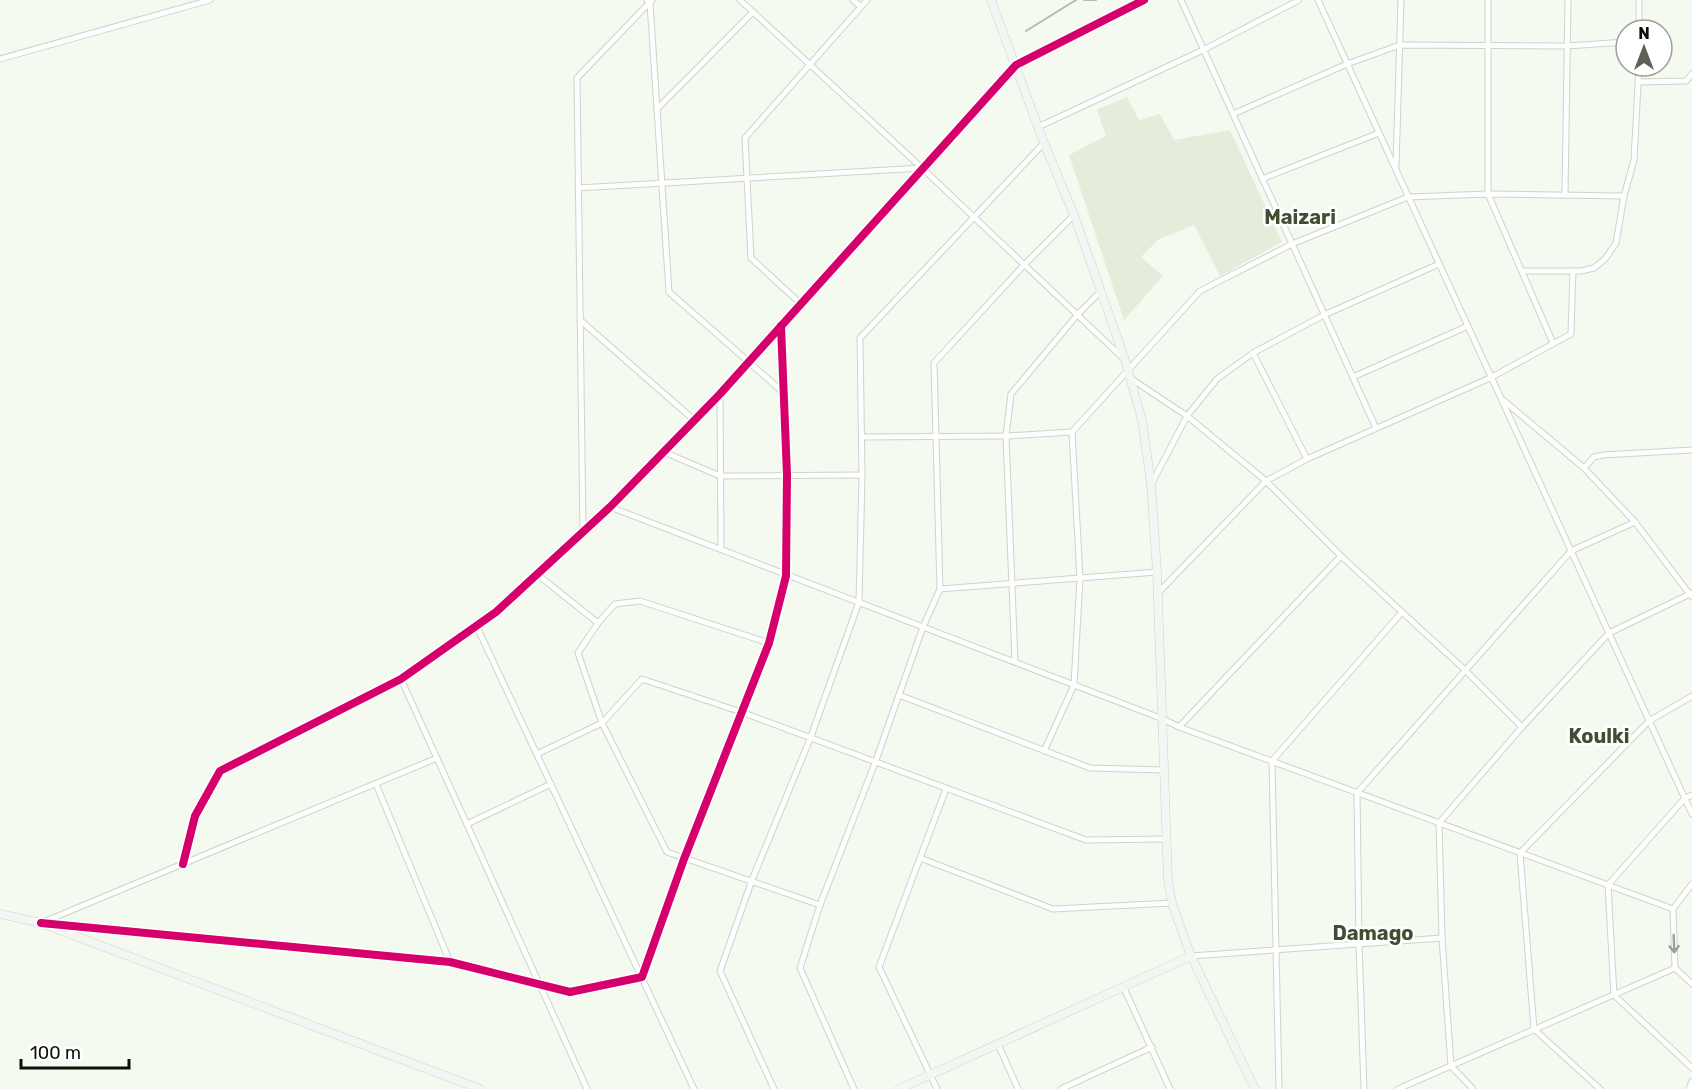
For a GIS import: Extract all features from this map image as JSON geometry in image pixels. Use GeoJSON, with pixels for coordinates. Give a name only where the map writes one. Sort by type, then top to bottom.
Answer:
{"type":"FeatureCollection","features":[{"type":"Feature","properties":{"kind":"main road"},"geometry":{"type":"LineString","coordinates":[[993,1],[1044,143],[1074,215],[1128,369],[1142,420],[1151,484],[1157,572],[1166,839],[1172,903],[1191,956],[1255,1089]]}},
{"type":"Feature","properties":{"kind":"main road"},"geometry":{"type":"LineString","coordinates":[[0,914],[41,923],[480,1089]]}},
{"type":"Feature","properties":{"kind":"main road"},"geometry":{"type":"LineString","coordinates":[[899,1089],[1191,956]]}},
{"type":"Feature","properties":{"kind":"street"},"geometry":{"type":"LineString","coordinates":[[0,59],[210,0]]}},
{"type":"Feature","properties":{"kind":"street"},"geometry":{"type":"LineString","coordinates":[[740,0],[1125,360]]}},
{"type":"Feature","properties":{"kind":"street"},"geometry":{"type":"LineString","coordinates":[[853,0],[861,7]]}},
{"type":"Feature","properties":{"kind":"street"},"geometry":{"type":"LineString","coordinates":[[801,304],[751,258],[745,138],[867,0]]}},
{"type":"Feature","properties":{"kind":"street"},"geometry":{"type":"LineString","coordinates":[[183,864],[195,816],[220,771],[401,679],[477,627],[583,533],[720,394],[1016,65],[1144,0]]}},
{"type":"Feature","properties":{"kind":"street"},"geometry":{"type":"LineString","coordinates":[[1181,0],[1376,428]]}},
{"type":"Feature","properties":{"kind":"street"},"geometry":{"type":"LineString","coordinates":[[1038,127],[1203,50],[1299,0]]}},
{"type":"Feature","properties":{"kind":"street"},"geometry":{"type":"LineString","coordinates":[[1318,0],[1692,814]]}},
{"type":"Feature","properties":{"kind":"street"},"geometry":{"type":"LineString","coordinates":[[1396,170],[1401,0]]}},
{"type":"Feature","properties":{"kind":"street"},"geometry":{"type":"LineString","coordinates":[[1488,0],[1488,194],[1553,343]]}},
{"type":"Feature","properties":{"kind":"street"},"geometry":{"type":"LineString","coordinates":[[1565,194],[1568,0]]}},
{"type":"Feature","properties":{"kind":"street"},"geometry":{"type":"LineString","coordinates":[[1639,0],[1639,18]]}},
{"type":"Feature","properties":{"kind":"street"},"geometry":{"type":"LineString","coordinates":[[649,1],[669,292],[784,393]]}},
{"type":"Feature","properties":{"kind":"street"},"geometry":{"type":"LineString","coordinates":[[583,533],[577,78],[649,1]]}},
{"type":"Feature","properties":{"kind":"street"},"geometry":{"type":"LineString","coordinates":[[658,108],[753,12]]}},
{"type":"Feature","properties":{"kind":"street"},"geometry":{"type":"LineString","coordinates":[[1233,114],[1347,64],[1400,45],[1567,46],[1614,43]]}},
{"type":"Feature","properties":{"kind":"street"},"geometry":{"type":"LineString","coordinates":[[1639,82],[1686,81],[1692,74]]}},
{"type":"Feature","properties":{"kind":"street"},"geometry":{"type":"LineString","coordinates":[[1522,272],[1573,271],[1594,268],[1605,259],[1616,243],[1624,196],[1634,160],[1639,78]]}},
{"type":"Feature","properties":{"kind":"street"},"geometry":{"type":"LineString","coordinates":[[1262,179],[1379,133]]}},
{"type":"Feature","properties":{"kind":"street"},"geometry":{"type":"LineString","coordinates":[[774,1089],[720,971],[752,880],[810,739],[859,602],[862,475],[860,338],[1044,143]]}},
{"type":"Feature","properties":{"kind":"street"},"geometry":{"type":"LineString","coordinates":[[578,188],[922,168]]}},
{"type":"Feature","properties":{"kind":"street"},"geometry":{"type":"LineString","coordinates":[[1044,750],[1074,685],[1080,578],[1072,432],[1200,291],[1292,244],[1408,197],[1488,194],[1624,196]]}},
{"type":"Feature","properties":{"kind":"street"},"geometry":{"type":"LineString","coordinates":[[854,1089],[800,968],[820,905],[875,763],[923,627],[940,589],[934,363],[1024,265],[1074,215]]}},
{"type":"Feature","properties":{"kind":"street"},"geometry":{"type":"LineString","coordinates":[[1151,484],[1187,416],[1217,379],[1253,353],[1324,315],[1439,264]]}},
{"type":"Feature","properties":{"kind":"street"},"geometry":{"type":"LineString","coordinates":[[1157,595],[1266,481],[1307,459],[1490,378],[1571,334],[1573,271]]}},
{"type":"Feature","properties":{"kind":"street"},"geometry":{"type":"LineString","coordinates":[[1015,662],[1006,436],[1011,394],[1078,314],[1101,291]]}},
{"type":"Feature","properties":{"kind":"street"},"geometry":{"type":"LineString","coordinates":[[580,320],[694,420]]}},
{"type":"Feature","properties":{"kind":"street"},"geometry":{"type":"LineString","coordinates":[[642,977],[684,859],[769,643],[786,576],[788,475],[781,326]]}},
{"type":"Feature","properties":{"kind":"street"},"geometry":{"type":"LineString","coordinates":[[1353,377],[1468,326]]}},
{"type":"Feature","properties":{"kind":"street"},"geometry":{"type":"LineString","coordinates":[[1253,353],[1307,459]]}},
{"type":"Feature","properties":{"kind":"street"},"geometry":{"type":"LineString","coordinates":[[1130,378],[1187,416],[1266,481],[1341,556],[1465,670],[1522,727]]}},
{"type":"Feature","properties":{"kind":"street"},"geometry":{"type":"LineString","coordinates":[[720,394],[721,549]]}},
{"type":"Feature","properties":{"kind":"street"},"geometry":{"type":"LineString","coordinates":[[1473,1089],[1451,1066],[1442,938],[1439,823],[1522,727],[1609,633],[1692,595],[1635,522],[1584,468],[1502,399]]}},
{"type":"Feature","properties":{"kind":"street"},"geometry":{"type":"LineString","coordinates":[[861,437],[936,438],[1072,432]]}},
{"type":"Feature","properties":{"kind":"street"},"geometry":{"type":"LineString","coordinates":[[1584,468],[1594,457],[1604,455],[1692,450]]}},
{"type":"Feature","properties":{"kind":"street"},"geometry":{"type":"LineString","coordinates":[[664,452],[720,476],[862,475]]}},
{"type":"Feature","properties":{"kind":"street"},"geometry":{"type":"LineString","coordinates":[[610,507],[1179,727],[1673,909]]}},
{"type":"Feature","properties":{"kind":"street"},"geometry":{"type":"LineString","coordinates":[[1365,1089],[1359,944],[1357,793],[1571,551],[1635,522]]}},
{"type":"Feature","properties":{"kind":"street"},"geometry":{"type":"LineString","coordinates":[[1179,727],[1341,556]]}},
{"type":"Feature","properties":{"kind":"street"},"geometry":{"type":"LineString","coordinates":[[940,589],[1157,572]]}},
{"type":"Feature","properties":{"kind":"street"},"geometry":{"type":"LineString","coordinates":[[538,575],[598,623]]}},
{"type":"Feature","properties":{"kind":"street"},"geometry":{"type":"LineString","coordinates":[[769,643],[640,601],[615,604],[598,623],[578,652],[602,723],[667,852],[820,905]]}},
{"type":"Feature","properties":{"kind":"street"},"geometry":{"type":"LineString","coordinates":[[1279,1089],[1272,761],[1402,612]]}},
{"type":"Feature","properties":{"kind":"street"},"geometry":{"type":"LineString","coordinates":[[477,627],[694,1089]]}},
{"type":"Feature","properties":{"kind":"street"},"geometry":{"type":"LineString","coordinates":[[401,679],[588,1089]]}},
{"type":"Feature","properties":{"kind":"street"},"geometry":{"type":"LineString","coordinates":[[537,754],[602,723],[642,679],[741,711],[810,739],[1086,840],[1166,839]]}},
{"type":"Feature","properties":{"kind":"street"},"geometry":{"type":"LineString","coordinates":[[899,695],[1090,768],[1164,770]]}},
{"type":"Feature","properties":{"kind":"street"},"geometry":{"type":"LineString","coordinates":[[1600,1089],[1534,1029],[1520,853],[1649,721],[1692,696]]}},
{"type":"Feature","properties":{"kind":"street"},"geometry":{"type":"LineString","coordinates":[[41,923],[437,758]]}},
{"type":"Feature","properties":{"kind":"street"},"geometry":{"type":"LineString","coordinates":[[376,784],[450,962]]}},
{"type":"Feature","properties":{"kind":"street"},"geometry":{"type":"LineString","coordinates":[[467,824],[551,784]]}},
{"type":"Feature","properties":{"kind":"street"},"geometry":{"type":"LineString","coordinates":[[937,1089],[879,967],[946,789]]}},
{"type":"Feature","properties":{"kind":"street"},"geometry":{"type":"LineString","coordinates":[[1692,795],[1685,798],[1608,885],[1614,995],[1692,1068]]}},
{"type":"Feature","properties":{"kind":"street"},"geometry":{"type":"LineString","coordinates":[[920,858],[1053,909],[1172,903]]}},
{"type":"Feature","properties":{"kind":"street"},"geometry":{"type":"LineString","coordinates":[[1692,884],[1673,909],[1675,968],[1692,984]]}},
{"type":"Feature","properties":{"kind":"street"},"geometry":{"type":"LineString","coordinates":[[41,923],[450,962],[570,992],[642,977]]}},
{"type":"Feature","properties":{"kind":"street"},"geometry":{"type":"LineString","coordinates":[[1191,956],[1442,938]]}},
{"type":"Feature","properties":{"kind":"street"},"geometry":{"type":"LineString","coordinates":[[1398,1089],[1675,968]]}},
{"type":"Feature","properties":{"kind":"street"},"geometry":{"type":"LineString","coordinates":[[1123,986],[1170,1089]]}},
{"type":"Feature","properties":{"kind":"street"},"geometry":{"type":"LineString","coordinates":[[998,1044],[1018,1089]]}},
{"type":"Feature","properties":{"kind":"street"},"geometry":{"type":"LineString","coordinates":[[1061,1089],[1152,1047]]}},
{"type":"Feature","properties":{"kind":"street"},"geometry":{"type":"LineString","coordinates":[[1689,1089],[1692,1081]]}},
{"type":"Feature","properties":{"kind":"green space"},"geometry":{"type":"Polygon","coordinates":[[[1127,97],[1139,120],[1160,114],[1174,140],[1230,130],[1282,242],[1220,276],[1194,225],[1159,239],[1141,257],[1163,276],[1124,320],[1069,155],[1106,136],[1097,110],[1127,97]]]}},
{"type":"Feature","properties":{"kind":"waterway"},"geometry":{"type":"LineString","coordinates":[[1026,31],[1076,0]]}},
{"type":"Feature","properties":{"kind":"waterway"},"geometry":{"type":"LineString","coordinates":[[1084,0],[1096,0]]}},
{"type":"Feature","properties":{"kind":"cycle path"},"geometry":{"type":"LineString","coordinates":[[183,864],[195,816],[220,771],[401,679],[496,612],[610,507],[720,394],[1016,65],[1144,0]]}},
{"type":"Feature","properties":{"kind":"cycle path"},"geometry":{"type":"LineString","coordinates":[[41,923],[450,962],[570,992],[642,977],[684,859],[769,643],[786,576],[787,475],[781,326]]}},
{"type":"Feature","properties":{"kind":"district","name":"Maizari"},"geometry":{"type":"Point","coordinates":[1300,217]}},
{"type":"Feature","properties":{"kind":"district","name":"Koulki"},"geometry":{"type":"Point","coordinates":[1599,736]}},
{"type":"Feature","properties":{"kind":"district","name":"Damago"},"geometry":{"type":"Point","coordinates":[1373,933]}}]}
